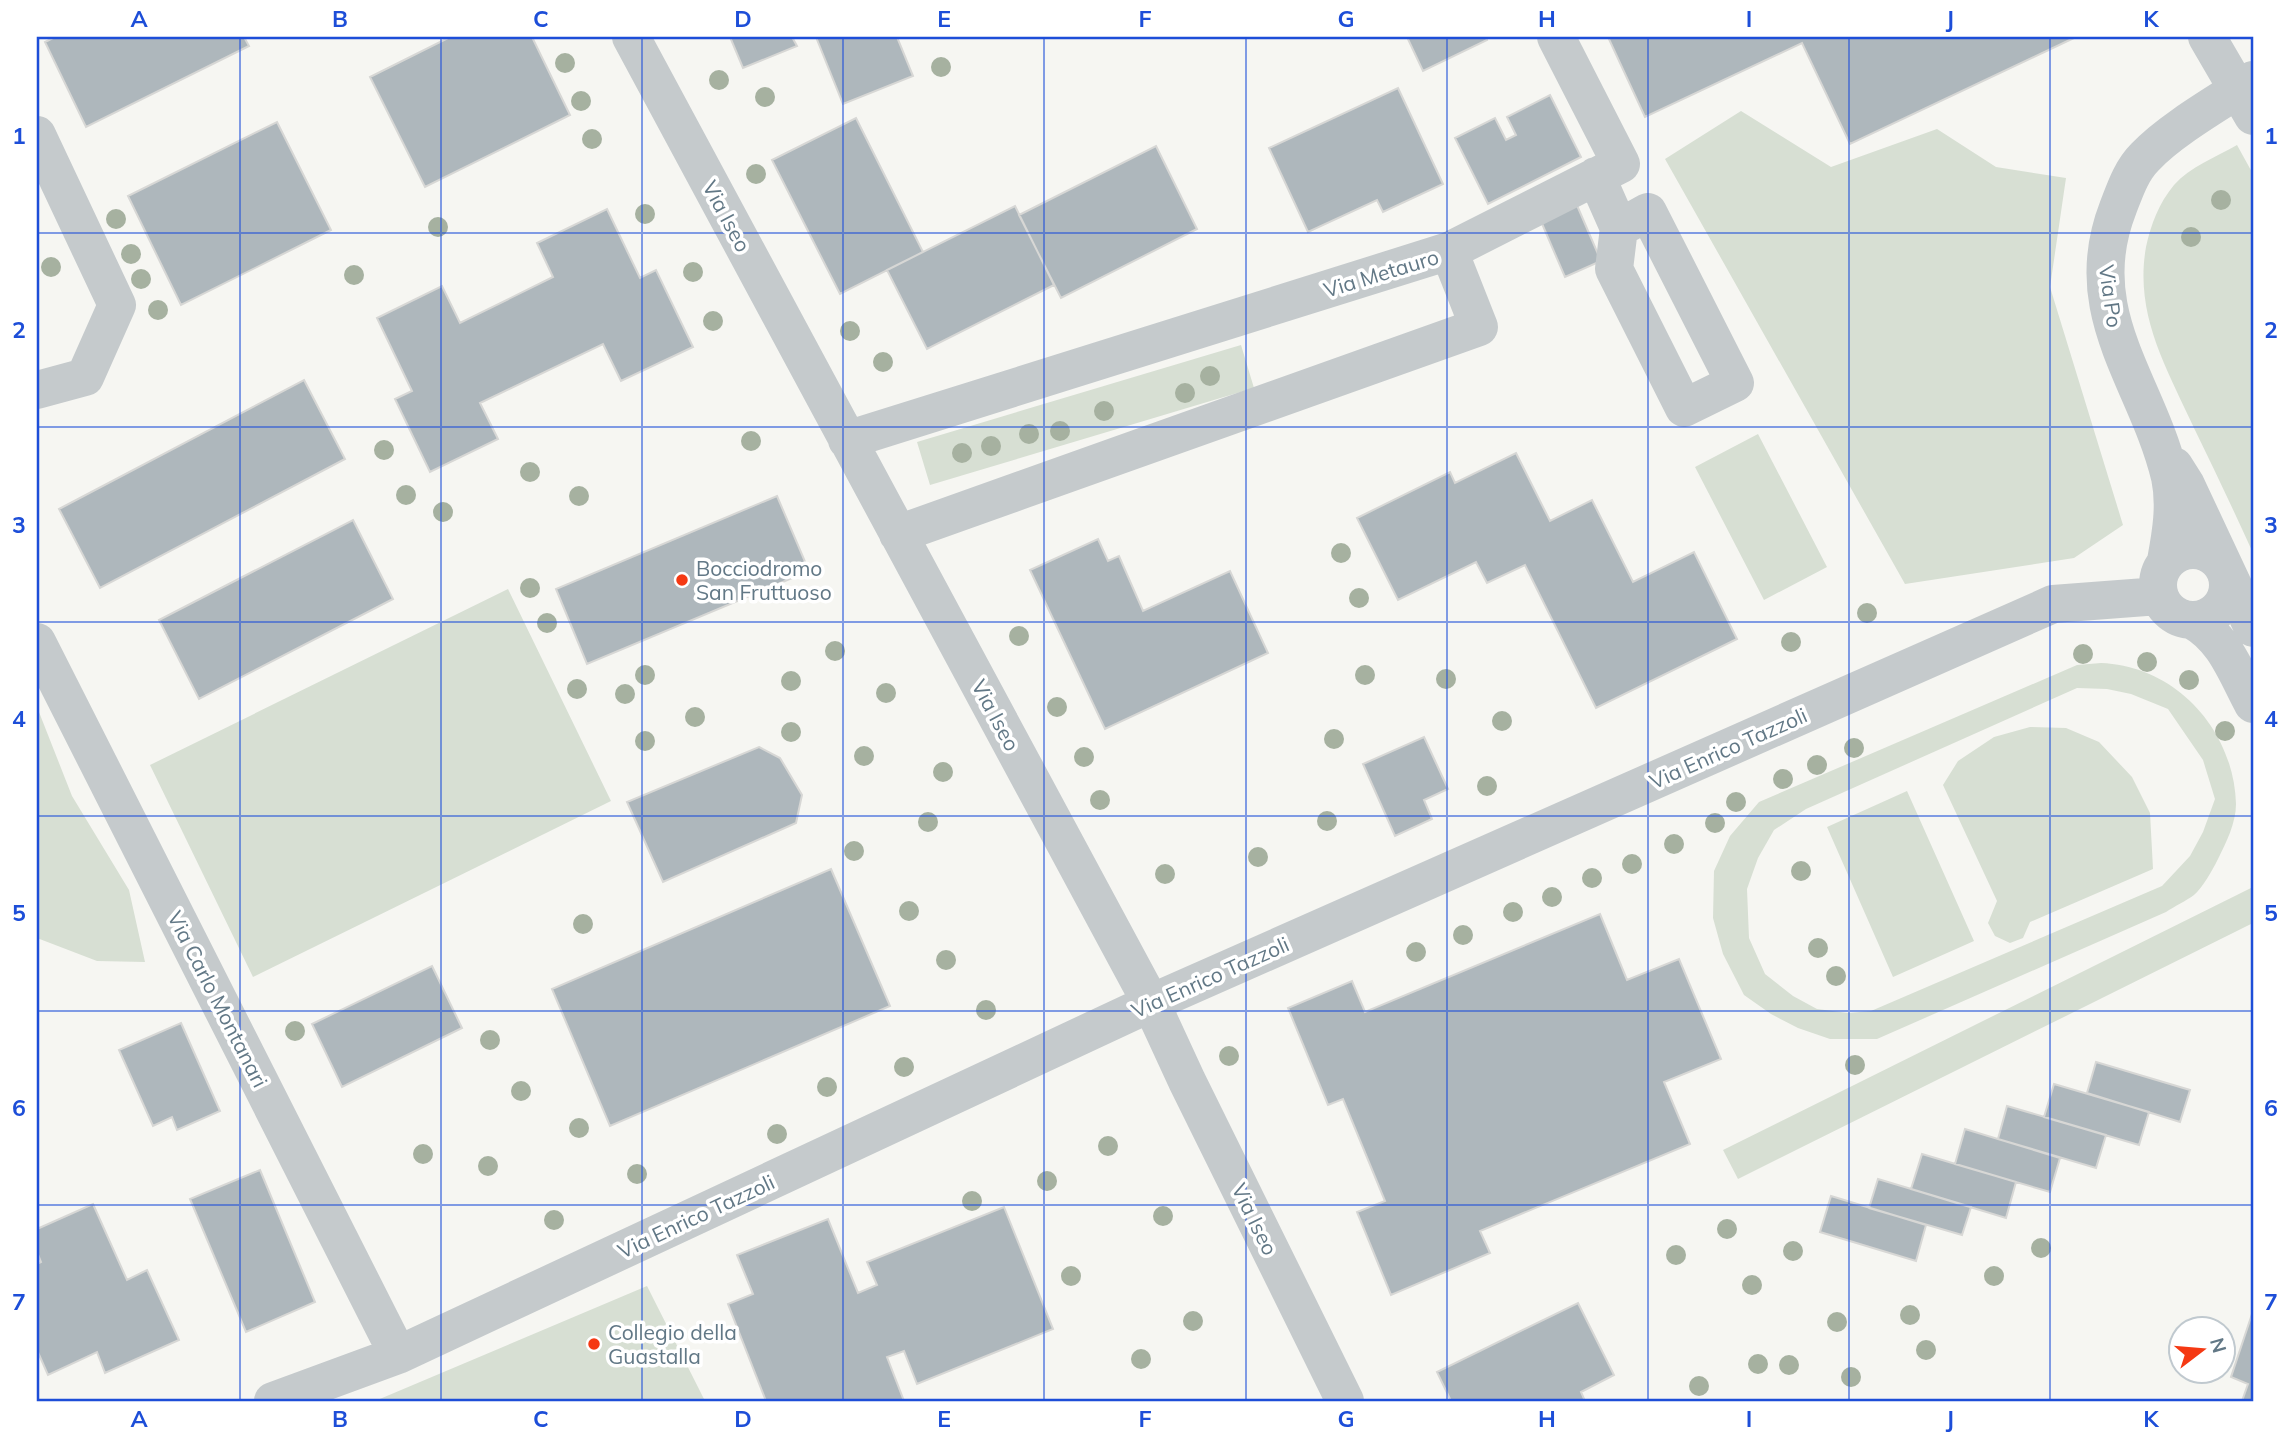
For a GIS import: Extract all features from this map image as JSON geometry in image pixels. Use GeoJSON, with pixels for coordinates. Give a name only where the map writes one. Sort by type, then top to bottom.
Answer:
{"type":"FeatureCollection","features":[{"type":"Feature","properties":{"kind":"street","name":"Via Iseo"},"geometry":{"type":"LineString","coordinates":[[631,37],[1151,1003],[1345,1401]]}},
{"type":"Feature","properties":{"kind":"street"},"geometry":{"type":"LineString","coordinates":[[1449,251],[1621,164],[1556,37]]}},
{"type":"Feature","properties":{"kind":"street"},"geometry":{"type":"LineString","coordinates":[[2207,37],[2248,95]]}},
{"type":"Feature","properties":{"kind":"street","name":"Via Po"},"geometry":{"type":"LineString","coordinates":[[2157,438],[2124,361],[2109,312],[2104,266],[2112,223],[2129,179],[2145,156],[2248,95]]}},
{"type":"Feature","properties":{"kind":"street"},"geometry":{"type":"LineString","coordinates":[[37,135],[117,305],[85,377],[37,390]]}},
{"type":"Feature","properties":{"kind":"street"},"geometry":{"type":"LineString","coordinates":[[1596,176],[1619,228]]}},
{"type":"Feature","properties":{"kind":"street","name":"Via Metauro"},"geometry":{"type":"LineString","coordinates":[[847,440],[1449,251],[1479,327],[898,534]]}},
{"type":"Feature","properties":{"kind":"street"},"geometry":{"type":"LineString","coordinates":[[2157,438],[2186,485],[2253,628]]}},
{"type":"Feature","properties":{"kind":"street"},"geometry":{"type":"LineString","coordinates":[[2157,438],[2170,477],[2172,496],[2173,518],[2163,579],[2168,610],[2205,627],[2221,643],[2253,704]]}},
{"type":"Feature","properties":{"kind":"street"},"geometry":{"type":"LineString","coordinates":[[2163,579],[2180,552],[2200,551],[2214,557],[2224,569],[2228,585],[2221,605],[2208,617],[2192,620]]}},
{"type":"Feature","properties":{"kind":"street","name":"Via Enrico Tazzoli"},"geometry":{"type":"LineString","coordinates":[[273,1401],[398,1355],[1151,1003],[2053,604],[2163,579]]}},
{"type":"Feature","properties":{"kind":"street","name":"Via Carlo Montanari"},"geometry":{"type":"LineString","coordinates":[[37,642],[398,1355]]}},
{"type":"Feature","properties":{"kind":"shaded area"},"geometry":{"type":"Polygon","coordinates":[[[1741,111],[1831,167],[1937,129],[1996,167],[2066,178],[2050,287],[2123,525],[2074,558],[1905,584],[1665,159],[1741,111]]]}},
{"type":"Feature","properties":{"kind":"shaded area"},"geometry":{"type":"Polygon","coordinates":[[[2237,145],[2253,174],[2253,553],[2155,341],[2145,296],[2144,272],[2150,230],[2160,206],[2174,185],[2188,173],[2237,145]]]}},
{"type":"Feature","properties":{"kind":"shaded area"},"geometry":{"type":"Polygon","coordinates":[[[1241,345],[1254,388],[930,485],[917,442],[1241,345]]]}},
{"type":"Feature","properties":{"kind":"shaded area"},"geometry":{"type":"Polygon","coordinates":[[[1758,434],[1827,567],[1764,600],[1695,467],[1758,434]]]}},
{"type":"Feature","properties":{"kind":"shaded area"},"geometry":{"type":"Polygon","coordinates":[[[508,589],[611,801],[253,977],[150,765],[508,589]]]}},
{"type":"Feature","properties":{"kind":"shaded area"},"geometry":{"type":"Polygon","coordinates":[[[2101,663],[2128,667],[2153,676],[2176,689],[2196,707],[2225,751],[2233,777],[2236,804],[2234,818],[2216,864],[2194,895],[2166,912],[1877,1039],[1830,1039],[1798,1028],[1771,1014],[1744,995],[1723,954],[1713,918],[1714,871],[1730,836],[1759,802],[2077,665],[2101,663]],[[2077,688],[1806,809],[1774,830],[1758,858],[1747,889],[1749,938],[1765,974],[1793,996],[1817,1009],[1848,1013],[1871,1011],[2162,886],[2190,856],[2203,832],[2215,799],[2203,760],[2168,709],[2131,694],[2107,689],[2077,688]]]}},
{"type":"Feature","properties":{"kind":"shaded area"},"geometry":{"type":"Polygon","coordinates":[[[37,707],[72,796],[129,890],[145,962],[97,961],[37,938],[37,707]]]}},
{"type":"Feature","properties":{"kind":"shaded area"},"geometry":{"type":"Polygon","coordinates":[[[2030,727],[2066,728],[2099,742],[2132,777],[2150,813],[2153,869],[2030,922],[2023,938],[2010,943],[1995,936],[1988,923],[1997,901],[1943,785],[1958,761],[1994,737],[2030,727]]]}},
{"type":"Feature","properties":{"kind":"shaded area"},"geometry":{"type":"Polygon","coordinates":[[[1907,791],[1974,941],[1893,977],[1827,827],[1907,791]]]}},
{"type":"Feature","properties":{"kind":"shaded area"},"geometry":{"type":"Polygon","coordinates":[[[2253,887],[2253,923],[1738,1179],[1723,1150],[2253,887]]]}},
{"type":"Feature","properties":{"kind":"shaded area","name":"Collegio della Guastalla"},"geometry":{"type":"Polygon","coordinates":[[[647,1286],[705,1401],[375,1401],[647,1286]]]}},
{"type":"Feature","properties":{"kind":"building"},"geometry":{"type":"Polygon","coordinates":[[[55,37],[244,37],[249,46],[86,127],[45,42],[55,37]]]}},
{"type":"Feature","properties":{"kind":"building"},"geometry":{"type":"Polygon","coordinates":[[[450,37],[532,37],[570,115],[425,187],[370,77],[450,37]]]}},
{"type":"Feature","properties":{"kind":"building"},"geometry":{"type":"Polygon","coordinates":[[[730,37],[792,37],[797,46],[743,68],[730,37]]]}},
{"type":"Feature","properties":{"kind":"building"},"geometry":{"type":"Polygon","coordinates":[[[816,37],[897,37],[913,76],[843,104],[816,37]]]}},
{"type":"Feature","properties":{"kind":"building"},"geometry":{"type":"Polygon","coordinates":[[[1407,37],[1486,37],[1487,40],[1423,71],[1407,37]]]}},
{"type":"Feature","properties":{"kind":"building"},"geometry":{"type":"Polygon","coordinates":[[[1608,37],[2076,37],[1850,144],[1802,43],[1645,117],[1608,37]]]}},
{"type":"Feature","properties":{"kind":"building"},"geometry":{"type":"Polygon","coordinates":[[[1398,88],[1443,184],[1383,212],[1377,200],[1308,232],[1269,148],[1398,88]]]}},
{"type":"Feature","properties":{"kind":"building"},"geometry":{"type":"Polygon","coordinates":[[[1550,95],[1581,157],[1488,204],[1455,138],[1495,118],[1506,140],[1516,135],[1507,117],[1550,95]]]}},
{"type":"Feature","properties":{"kind":"building"},"geometry":{"type":"Polygon","coordinates":[[[856,118],[923,252],[840,294],[772,160],[856,118]]]}},
{"type":"Feature","properties":{"kind":"building"},"geometry":{"type":"Polygon","coordinates":[[[277,122],[331,230],[181,305],[128,196],[277,122]]]}},
{"type":"Feature","properties":{"kind":"building"},"geometry":{"type":"Polygon","coordinates":[[[1156,146],[1197,229],[1061,298],[1019,215],[1156,146]]]}},
{"type":"Feature","properties":{"kind":"building"},"geometry":{"type":"Polygon","coordinates":[[[1576,203],[1601,261],[1565,277],[1540,219],[1576,203]]]}},
{"type":"Feature","properties":{"kind":"building"},"geometry":{"type":"Polygon","coordinates":[[[1015,206],[1054,285],[927,349],[887,270],[1015,206]]]}},
{"type":"Feature","properties":{"kind":"building"},"geometry":{"type":"Polygon","coordinates":[[[607,209],[640,278],[656,270],[693,347],[621,381],[603,344],[480,403],[498,439],[430,472],[395,399],[412,391],[377,318],[442,286],[460,323],[553,277],[537,243],[607,209]]]}},
{"type":"Feature","properties":{"kind":"building"},"geometry":{"type":"Polygon","coordinates":[[[304,380],[345,459],[100,588],[59,509],[304,380]]]}},
{"type":"Feature","properties":{"kind":"building"},"geometry":{"type":"Polygon","coordinates":[[[1516,453],[1550,521],[1592,500],[1633,582],[1694,552],[1737,639],[1596,708],[1525,565],[1487,583],[1476,562],[1398,600],[1357,518],[1450,472],[1455,483],[1516,453]]]}},
{"type":"Feature","properties":{"kind":"building","name":"Bocciodromo San Fruttuoso"},"geometry":{"type":"Polygon","coordinates":[[[777,496],[809,571],[587,664],[556,589],[777,496]]]}},
{"type":"Feature","properties":{"kind":"building"},"geometry":{"type":"Polygon","coordinates":[[[353,520],[393,599],[199,699],[159,620],[353,520]]]}},
{"type":"Feature","properties":{"kind":"building"},"geometry":{"type":"Polygon","coordinates":[[[1098,539],[1108,561],[1119,556],[1143,611],[1230,571],[1268,653],[1105,729],[1030,570],[1098,539]]]}},
{"type":"Feature","properties":{"kind":"building"},"geometry":{"type":"Polygon","coordinates":[[[1424,737],[1448,789],[1424,800],[1432,819],[1395,836],[1363,764],[1424,737]]]}},
{"type":"Feature","properties":{"kind":"building"},"geometry":{"type":"Polygon","coordinates":[[[759,747],[780,758],[802,795],[796,823],[663,882],[627,802],[759,747]]]}},
{"type":"Feature","properties":{"kind":"building"},"geometry":{"type":"Polygon","coordinates":[[[831,869],[890,1006],[610,1126],[552,989],[831,869]]]}},
{"type":"Feature","properties":{"kind":"building"},"geometry":{"type":"Polygon","coordinates":[[[1600,914],[1627,980],[1679,959],[1721,1059],[1664,1082],[1690,1144],[1480,1231],[1490,1253],[1391,1295],[1357,1212],[1385,1201],[1343,1099],[1328,1105],[1288,1008],[1352,981],[1365,1012],[1600,914]]]}},
{"type":"Feature","properties":{"kind":"building"},"geometry":{"type":"Polygon","coordinates":[[[432,966],[462,1028],[342,1087],[312,1024],[432,966]]]}},
{"type":"Feature","properties":{"kind":"building"},"geometry":{"type":"Polygon","coordinates":[[[181,1023],[220,1111],[177,1130],[172,1117],[153,1126],[119,1050],[181,1023]]]}},
{"type":"Feature","properties":{"kind":"building"},"geometry":{"type":"Polygon","coordinates":[[[2096,1062],[2190,1090],[2180,1122],[2087,1093],[2096,1062]]]}},
{"type":"Feature","properties":{"kind":"building"},"geometry":{"type":"Polygon","coordinates":[[[2054,1084],[2149,1112],[2139,1145],[2044,1117],[2054,1084]]]}},
{"type":"Feature","properties":{"kind":"building"},"geometry":{"type":"Polygon","coordinates":[[[2007,1106],[2106,1135],[2096,1168],[1998,1139],[2007,1106]]]}},
{"type":"Feature","properties":{"kind":"building"},"geometry":{"type":"Polygon","coordinates":[[[1965,1129],[2060,1158],[2050,1192],[1955,1164],[1965,1129]]]}},
{"type":"Feature","properties":{"kind":"building"},"geometry":{"type":"Polygon","coordinates":[[[1922,1154],[2016,1182],[2006,1218],[1911,1189],[1922,1154]]]}},
{"type":"Feature","properties":{"kind":"building"},"geometry":{"type":"Polygon","coordinates":[[[260,1170],[315,1302],[246,1332],[190,1199],[260,1170]]]}},
{"type":"Feature","properties":{"kind":"building"},"geometry":{"type":"Polygon","coordinates":[[[1878,1179],[1971,1207],[1962,1235],[1869,1208],[1878,1179]]]}},
{"type":"Feature","properties":{"kind":"building"},"geometry":{"type":"Polygon","coordinates":[[[1831,1196],[1926,1225],[1916,1261],[1820,1232],[1831,1196]]]}},
{"type":"Feature","properties":{"kind":"building"},"geometry":{"type":"Polygon","coordinates":[[[93,1204],[127,1280],[147,1270],[179,1340],[105,1373],[97,1352],[48,1375],[37,1350],[37,1264],[41,1262],[37,1252],[37,1229],[93,1204]]]}},
{"type":"Feature","properties":{"kind":"building"},"geometry":{"type":"Polygon","coordinates":[[[1004,1207],[1053,1329],[917,1384],[904,1351],[887,1357],[904,1401],[766,1401],[728,1304],[753,1294],[737,1255],[828,1219],[858,1293],[877,1285],[867,1262],[1004,1207]]]}},
{"type":"Feature","properties":{"kind":"building"},"geometry":{"type":"Polygon","coordinates":[[[1578,1303],[1614,1375],[1581,1392],[1585,1401],[1451,1401],[1437,1372],[1578,1303]]]}},
{"type":"Feature","properties":{"kind":"building"},"geometry":{"type":"Polygon","coordinates":[[[2253,1311],[2253,1401],[2242,1401],[2248,1384],[2238,1380],[2238,1356],[2253,1311]]]}},
{"type":"Feature","properties":{"kind":"place","name":"Bocciodromo San Fruttuoso"},"geometry":{"type":"Point","coordinates":[682,580]}},
{"type":"Feature","properties":{"kind":"place","name":"Collegio della Guastalla"},"geometry":{"type":"Point","coordinates":[594,1344]}}]}
